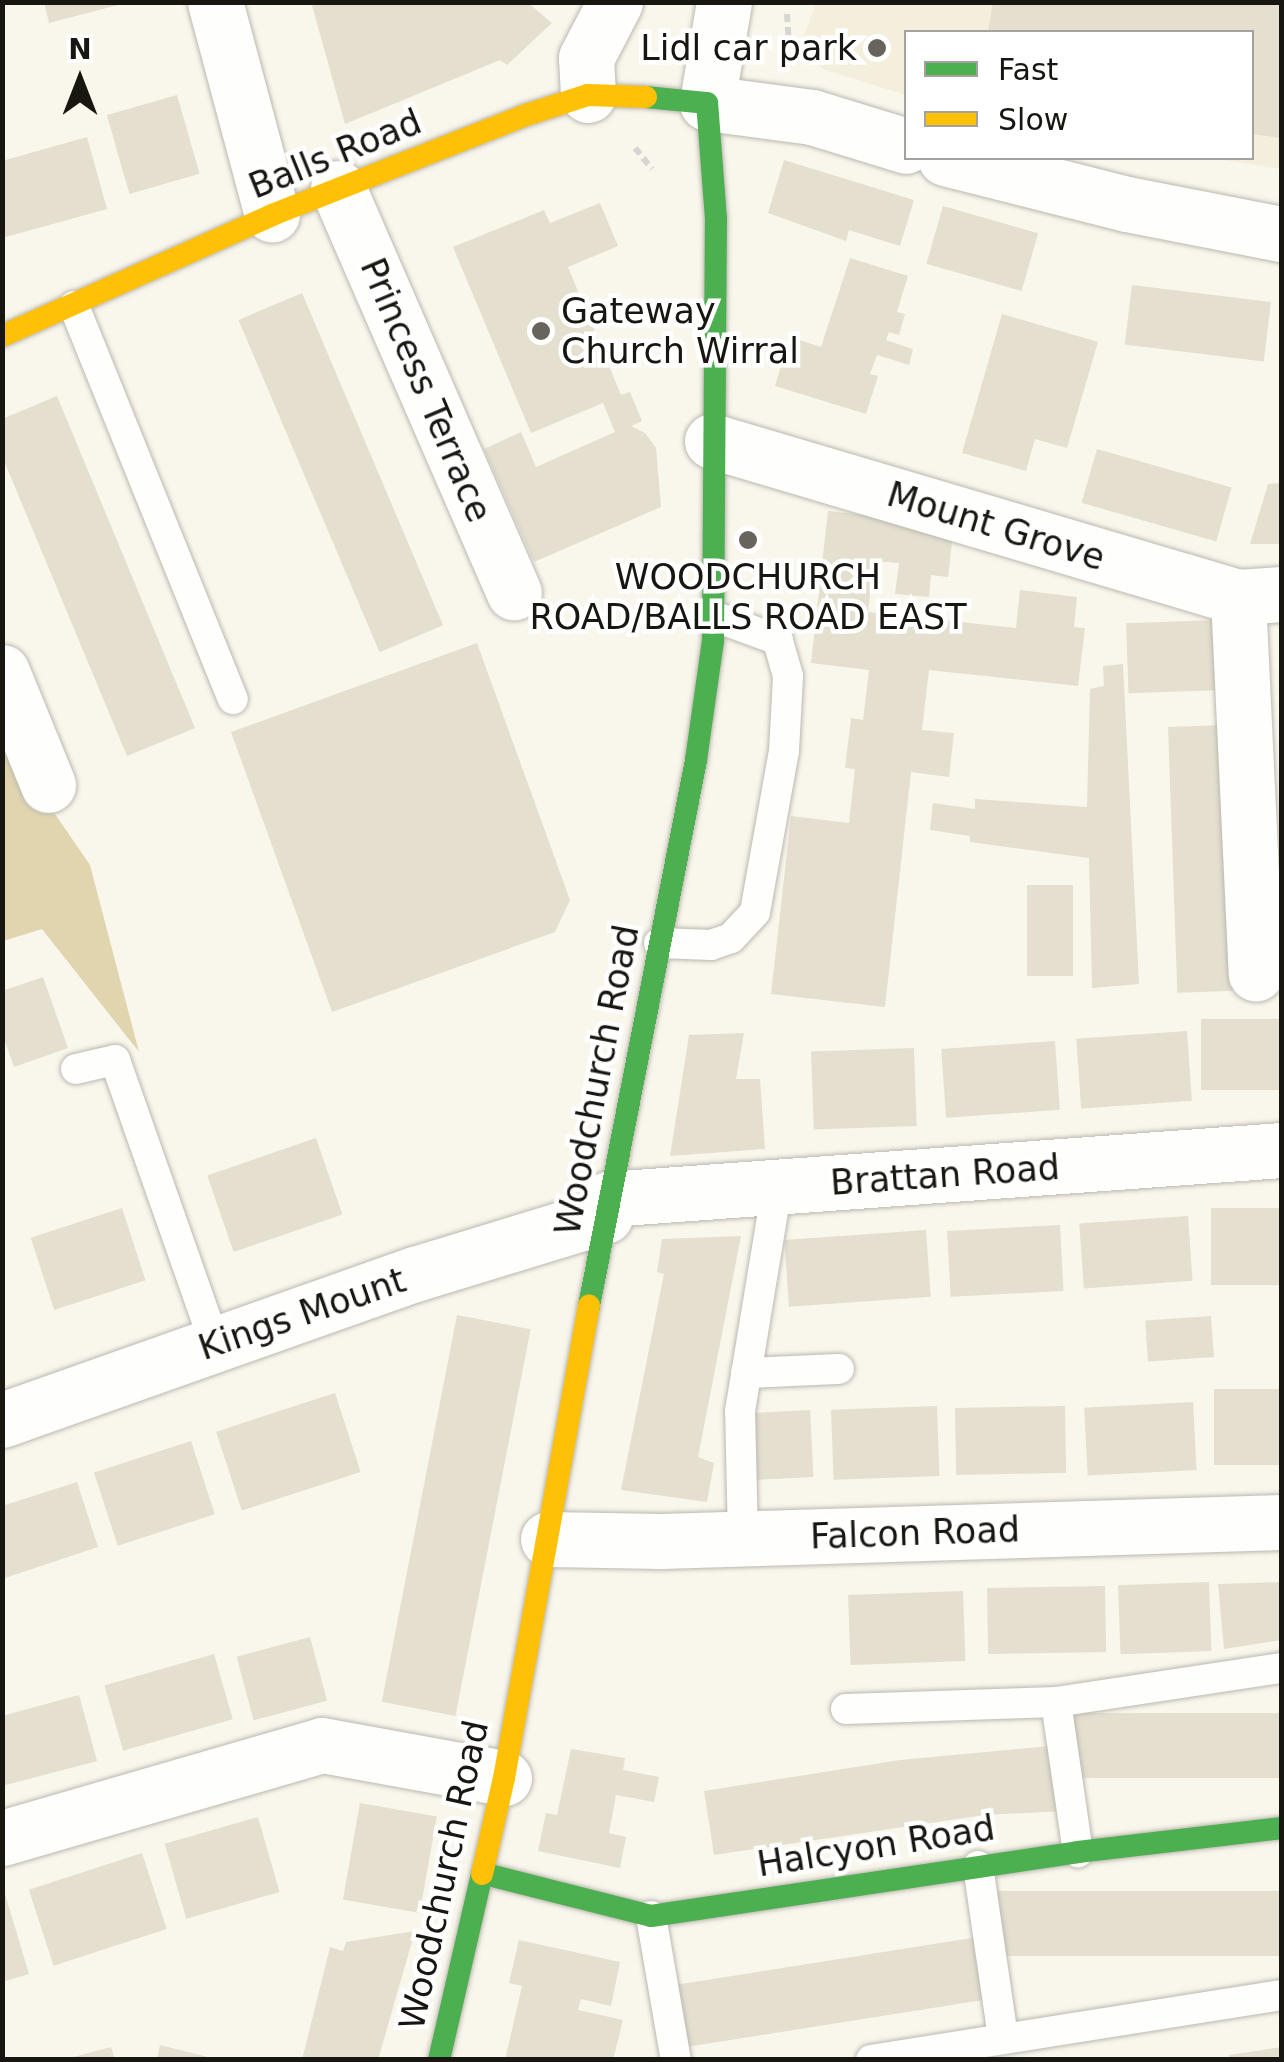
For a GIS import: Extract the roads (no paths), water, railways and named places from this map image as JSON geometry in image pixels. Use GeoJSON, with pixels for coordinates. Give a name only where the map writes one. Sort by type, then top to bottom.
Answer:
{"type":"FeatureCollection","features":[{"type":"Feature","properties":{"kind":"street"},"geometry":{"type":"LineString","coordinates":[[215,2],[272,216]]}},
{"type":"Feature","properties":{"kind":"street"},"geometry":{"type":"LineString","coordinates":[[588,95],[586,58],[615,2]]}},
{"type":"Feature","properties":{"kind":"street"},"geometry":{"type":"LineString","coordinates":[[724,2],[707,103],[812,117],[904,145]]}},
{"type":"Feature","properties":{"kind":"street","name":"Balls Road"},"geometry":{"type":"LineString","coordinates":[[2,336],[338,188],[588,95],[636,94],[707,103]]}},
{"type":"Feature","properties":{"kind":"street","name":"Woodchurch Road"},"geometry":{"type":"LineString","coordinates":[[439,2060],[485,1874],[504,1778],[606,1207],[696,760],[713,616],[716,219],[707,103]]}},
{"type":"Feature","properties":{"kind":"street"},"geometry":{"type":"LineString","coordinates":[[953,160],[1127,204],[1282,234]]}},
{"type":"Feature","properties":{"kind":"street","name":"Princess Terrace"},"geometry":{"type":"LineString","coordinates":[[338,188],[514,592]]}},
{"type":"Feature","properties":{"kind":"street","name":"Mount Grove"},"geometry":{"type":"LineString","coordinates":[[712,442],[1260,596]]}},
{"type":"Feature","properties":{"kind":"street"},"geometry":{"type":"LineString","coordinates":[[1256,974],[1260,596]]}},
{"type":"Feature","properties":{"kind":"street"},"geometry":{"type":"LineString","coordinates":[[2,672],[48,785]]}},
{"type":"Feature","properties":{"kind":"street","name":"Brattan Road"},"geometry":{"type":"LineString","coordinates":[[606,1207],[777,1188],[1282,1150]]}},
{"type":"Feature","properties":{"kind":"street","name":"Kings Mount"},"geometry":{"type":"LineString","coordinates":[[2,1420],[606,1207]]}},
{"type":"Feature","properties":{"kind":"street","name":"Falcon Road"},"geometry":{"type":"LineString","coordinates":[[548,1539],[744,1538],[1282,1522]]}},
{"type":"Feature","properties":{"kind":"street"},"geometry":{"type":"LineString","coordinates":[[2,1838],[322,1746],[504,1778]]}},
{"type":"Feature","properties":{"kind":"street","name":"Halcyon Road"},"geometry":{"type":"LineString","coordinates":[[485,1874],[651,1916],[1078,1852],[1282,1828]]}},
{"type":"Feature","properties":{"kind":"lane"},"geometry":{"type":"LineString","coordinates":[[74,306],[232,699]]}},
{"type":"Feature","properties":{"kind":"lane"},"geometry":{"type":"LineString","coordinates":[[659,944],[711,945],[731,938],[755,912],[784,751],[788,676],[778,640],[713,616]]}},
{"type":"Feature","properties":{"kind":"lane"},"geometry":{"type":"LineString","coordinates":[[76,1069],[115,1060],[215,1344]]}},
{"type":"Feature","properties":{"kind":"lane"},"geometry":{"type":"LineString","coordinates":[[744,1538],[740,1411],[777,1188]]}},
{"type":"Feature","properties":{"kind":"lane"},"geometry":{"type":"LineString","coordinates":[[746,1373],[839,1369]]}},
{"type":"Feature","properties":{"kind":"lane"},"geometry":{"type":"LineString","coordinates":[[846,1709],[1056,1702],[1282,1668]]}},
{"type":"Feature","properties":{"kind":"lane"},"geometry":{"type":"LineString","coordinates":[[1056,1702],[1078,1852]]}},
{"type":"Feature","properties":{"kind":"lane"},"geometry":{"type":"LineString","coordinates":[[978,1866],[1003,2038]]}},
{"type":"Feature","properties":{"kind":"lane"},"geometry":{"type":"LineString","coordinates":[[651,1916],[676,2060]]}},
{"type":"Feature","properties":{"kind":"lane"},"geometry":{"type":"LineString","coordinates":[[871,2060],[1282,1995]]}},
{"type":"Feature","properties":{"kind":"place","name":"Lidl car park"},"geometry":{"type":"Point","coordinates":[877,48]}},
{"type":"Feature","properties":{"kind":"place","name":"Gateway Church Wirral"},"geometry":{"type":"Point","coordinates":[541,331]}},
{"type":"Feature","properties":{"kind":"place","name":"WOODCHURCH ROAD/BALLS ROAD EAST"},"geometry":{"type":"Point","coordinates":[748,540]}}]}
